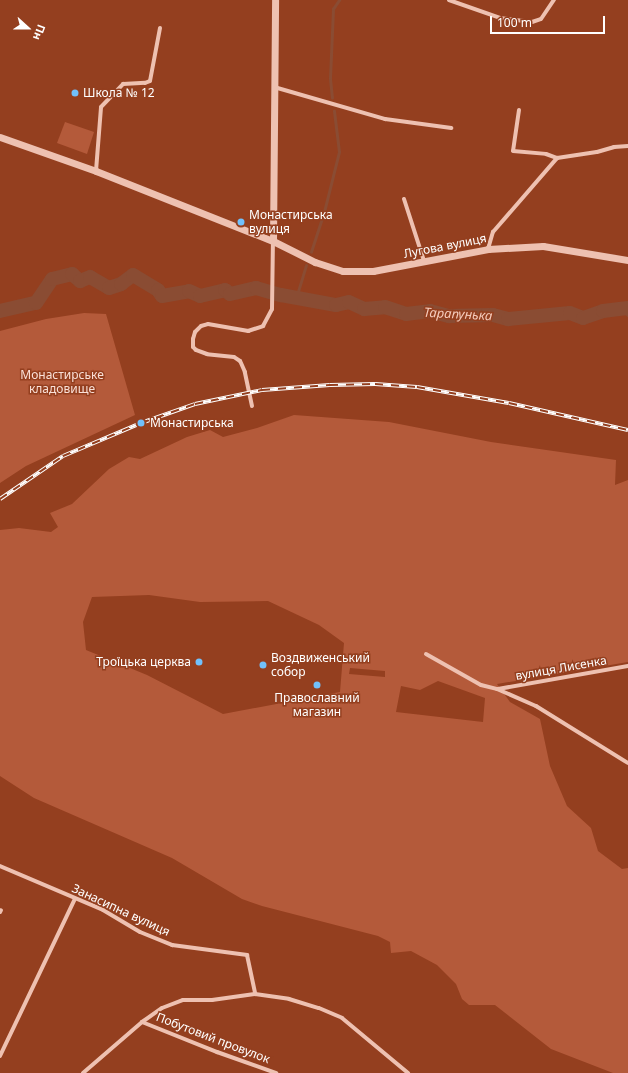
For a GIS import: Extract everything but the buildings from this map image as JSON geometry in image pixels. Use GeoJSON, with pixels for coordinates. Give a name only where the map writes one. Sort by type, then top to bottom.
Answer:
{"type":"FeatureCollection","features":[{"type":"Feature","properties":{"kind":"street"},"geometry":{"type":"LineString","coordinates":[[252,406],[245,372],[240,361],[234,357],[207,354],[196,350],[193,347],[193,339],[195,332],[201,326],[208,324],[248,331],[263,326],[272,309],[275,0]]}},
{"type":"Feature","properties":{"kind":"street"},"geometry":{"type":"LineString","coordinates":[[449,0],[500,18],[532,22],[542,18],[554,0]]}},
{"type":"Feature","properties":{"kind":"street"},"geometry":{"type":"LineString","coordinates":[[96,171],[101,107],[123,84],[145,83],[150,81],[160,28]]}},
{"type":"Feature","properties":{"kind":"street"},"geometry":{"type":"LineString","coordinates":[[274,87],[385,119],[451,128]]}},
{"type":"Feature","properties":{"kind":"street"},"geometry":{"type":"LineString","coordinates":[[519,110],[513,151],[546,154],[557,158],[597,152],[614,147],[628,146]]}},
{"type":"Feature","properties":{"kind":"street","name":"Лугова вулиця"},"geometry":{"type":"LineString","coordinates":[[0,137],[96,171],[273,241],[314,262],[343,271],[373,271],[488,249],[543,246],[628,260]]}},
{"type":"Feature","properties":{"kind":"street"},"geometry":{"type":"LineString","coordinates":[[488,249],[493,232],[557,158]]}},
{"type":"Feature","properties":{"kind":"street"},"geometry":{"type":"LineString","coordinates":[[404,199],[424,261]]}},
{"type":"Feature","properties":{"kind":"street"},"geometry":{"type":"LineString","coordinates":[[426,654],[481,685],[497,689],[536,706],[628,763]]}},
{"type":"Feature","properties":{"kind":"street","name":"вулиця Лисенка"},"geometry":{"type":"LineString","coordinates":[[497,689],[628,666]]}},
{"type":"Feature","properties":{"kind":"street","name":"Занасипна вулиця"},"geometry":{"type":"LineString","coordinates":[[0,866],[103,910],[140,932],[172,945],[247,955],[256,994]]}},
{"type":"Feature","properties":{"kind":"street"},"geometry":{"type":"LineString","coordinates":[[0,1056],[76,899]]}},
{"type":"Feature","properties":{"kind":"street"},"geometry":{"type":"LineString","coordinates":[[83,1073],[142,1022],[162,1008],[183,1000],[212,1000],[256,994],[289,999],[319,1008],[342,1018],[408,1073]]}},
{"type":"Feature","properties":{"kind":"street","name":"Побутовий провулок"},"geometry":{"type":"LineString","coordinates":[[142,1022],[217,1052],[276,1073]]}},
{"type":"Feature","properties":{"kind":"green space"},"geometry":{"type":"Polygon","coordinates":[[[65,122],[94,132],[87,154],[57,143],[65,122]]]}},
{"type":"Feature","properties":{"kind":"green space","name":"Монастирське кладовище"},"geometry":{"type":"Polygon","coordinates":[[[84,313],[106,314],[135,415],[26,466],[0,483],[0,331],[46,319],[84,313]]]}},
{"type":"Feature","properties":{"kind":"green space"},"geometry":{"type":"Polygon","coordinates":[[[294,415],[389,422],[491,442],[616,460],[615,485],[628,480],[628,662],[497,684],[510,702],[540,719],[550,766],[567,806],[591,828],[598,851],[622,869],[628,868],[628,1073],[613,1073],[551,1049],[495,1005],[469,1005],[462,999],[456,984],[437,965],[411,951],[391,953],[390,942],[378,936],[262,906],[242,899],[172,858],[34,798],[0,776],[0,530],[19,528],[51,532],[58,527],[50,513],[72,504],[109,469],[129,457],[140,459],[187,437],[210,430],[223,437],[257,428],[294,415]],[[149,595],[92,597],[83,622],[86,650],[147,675],[223,714],[340,692],[344,643],[319,625],[268,601],[200,602],[149,595]],[[350,668],[349,674],[385,677],[385,671],[350,668]],[[438,681],[420,690],[401,686],[396,712],[483,722],[485,698],[438,681]]]}},
{"type":"Feature","properties":{"kind":"waterway","name":"Тарапунька"},"geometry":{"type":"LineString","coordinates":[[332,98],[330,78],[333,9],[339,0]]}},
{"type":"Feature","properties":{"kind":"waterway","name":"Тарапунька"},"geometry":{"type":"LineString","coordinates":[[311,252],[323,216],[339,152],[334,111]]}},
{"type":"Feature","properties":{"kind":"waterway","name":"Тарапунька"},"geometry":{"type":"LineString","coordinates":[[296,298],[306,265]]}},
{"type":"Feature","properties":{"kind":"waterway","name":"Тарапунька"},"geometry":{"type":"LineString","coordinates":[[0,311],[36,303],[52,279],[72,274],[80,281],[90,277],[109,288],[121,284],[133,275],[158,290],[162,296],[189,291],[200,296],[225,290],[230,294],[256,288],[281,295],[336,305],[349,302],[364,309],[385,307],[406,314],[430,311],[449,316],[493,315],[508,319],[570,313],[583,318],[603,311],[628,308]]}},
{"type":"Feature","properties":{"kind":"waterway","name":"Тарапунька"},"geometry":{"type":"LineString","coordinates":[[621,309],[628,315]]}},
{"type":"Feature","properties":{"kind":"railway"},"geometry":{"type":"LineString","coordinates":[[0,499],[63,456],[141,423],[195,404],[262,390],[330,385],[375,384],[417,387],[509,403],[628,430]]}},
{"type":"Feature","properties":{"kind":"place","name":"Школа № 12"},"geometry":{"type":"Point","coordinates":[75,93]}},
{"type":"Feature","properties":{"kind":"place","name":"Монастирська вулиця"},"geometry":{"type":"Point","coordinates":[241,222]}},
{"type":"Feature","properties":{"kind":"place","name":"Монастирська"},"geometry":{"type":"Point","coordinates":[141,423]}},
{"type":"Feature","properties":{"kind":"place","name":"Троїцька церква"},"geometry":{"type":"Point","coordinates":[199,662]}},
{"type":"Feature","properties":{"kind":"place","name":"Воздвиженський собор"},"geometry":{"type":"Point","coordinates":[263,665]}},
{"type":"Feature","properties":{"kind":"place","name":"Православний магазин"},"geometry":{"type":"Point","coordinates":[317,685]}}]}
